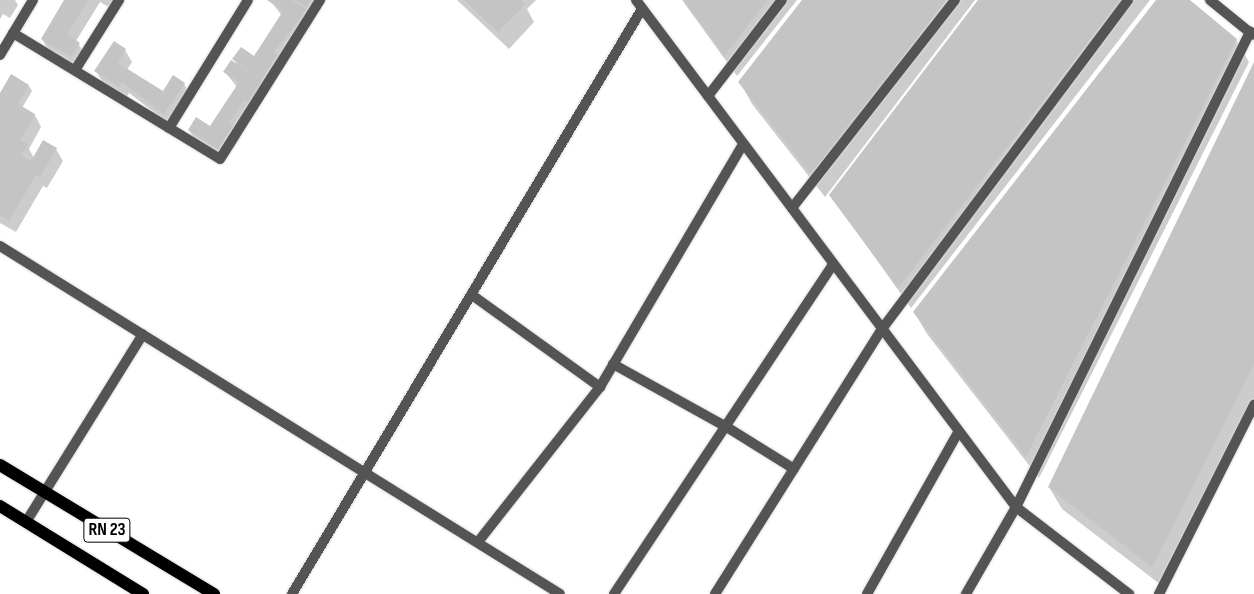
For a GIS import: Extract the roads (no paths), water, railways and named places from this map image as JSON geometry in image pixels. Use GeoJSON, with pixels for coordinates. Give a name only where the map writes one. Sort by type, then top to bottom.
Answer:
{"type":"FeatureCollection","features":[{"type":"Feature","properties":{"kind":"main road","name":"RN 23"},"geometry":{"type":"LineString","coordinates":[[0,465],[214,594]]}},
{"type":"Feature","properties":{"kind":"main road","name":"RN 23"},"geometry":{"type":"LineString","coordinates":[[0,506],[142,594]]}},
{"type":"Feature","properties":{"kind":"street"},"geometry":{"type":"LineString","coordinates":[[0,55],[33,0]]}},
{"type":"Feature","properties":{"kind":"street"},"geometry":{"type":"LineString","coordinates":[[75,70],[119,0]]}},
{"type":"Feature","properties":{"kind":"street"},"geometry":{"type":"LineString","coordinates":[[169,128],[248,0]]}},
{"type":"Feature","properties":{"kind":"street"},"geometry":{"type":"LineString","coordinates":[[13,33],[220,159],[320,0]]}},
{"type":"Feature","properties":{"kind":"street"},"geometry":{"type":"LineString","coordinates":[[636,0],[1016,507],[1129,594]]}},
{"type":"Feature","properties":{"kind":"street"},"geometry":{"type":"LineString","coordinates":[[708,96],[782,0]]}},
{"type":"Feature","properties":{"kind":"street"},"geometry":{"type":"LineString","coordinates":[[792,208],[956,0]]}},
{"type":"Feature","properties":{"kind":"street"},"geometry":{"type":"LineString","coordinates":[[715,594],[882,329],[1128,0]]}},
{"type":"Feature","properties":{"kind":"street"},"geometry":{"type":"LineString","coordinates":[[966,594],[1016,507],[1252,34],[1210,0]]}},
{"type":"Feature","properties":{"kind":"street"},"geometry":{"type":"LineString","coordinates":[[292,594],[367,472],[642,9]]}},
{"type":"Feature","properties":{"kind":"street"},"geometry":{"type":"LineString","coordinates":[[478,542],[600,387],[743,144]]}},
{"type":"Feature","properties":{"kind":"street"},"geometry":{"type":"LineString","coordinates":[[0,246],[367,472],[560,594]]}},
{"type":"Feature","properties":{"kind":"street"},"geometry":{"type":"LineString","coordinates":[[614,594],[834,264]]}},
{"type":"Feature","properties":{"kind":"street"},"geometry":{"type":"LineString","coordinates":[[472,296],[600,387]]}},
{"type":"Feature","properties":{"kind":"street"},"geometry":{"type":"LineString","coordinates":[[26,522],[143,334]]}},
{"type":"Feature","properties":{"kind":"street"},"geometry":{"type":"LineString","coordinates":[[613,364],[725,426],[794,469]]}},
{"type":"Feature","properties":{"kind":"street"},"geometry":{"type":"LineString","coordinates":[[1159,594],[1254,405]]}},
{"type":"Feature","properties":{"kind":"street"},"geometry":{"type":"LineString","coordinates":[[867,594],[959,431]]}}]}
